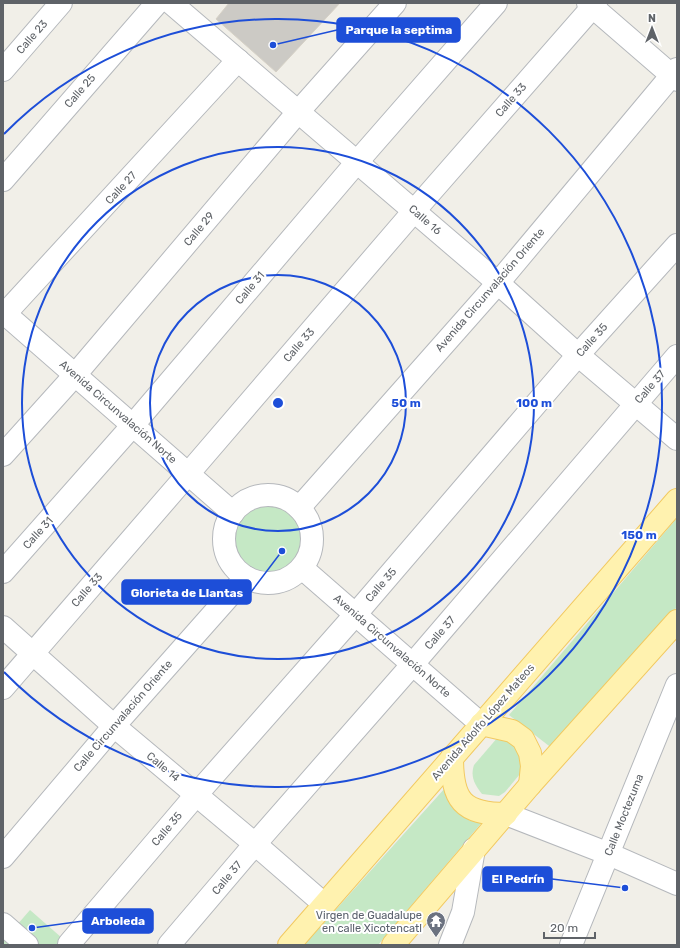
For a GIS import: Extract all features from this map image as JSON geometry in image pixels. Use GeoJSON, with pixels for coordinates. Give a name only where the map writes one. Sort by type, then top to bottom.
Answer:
{"type":"FeatureCollection","features":[{"type":"Feature","properties":{"kind":"main road","name":"Avenida Adolfo López Mateos"},"geometry":{"type":"LineString","coordinates":[[289,945],[677,500]]}},
{"type":"Feature","properties":{"kind":"main road"},"geometry":{"type":"LineString","coordinates":[[393,945],[474,849],[676,625]]}},
{"type":"Feature","properties":{"kind":"main road"},"geometry":{"type":"LineString","coordinates":[[481,724],[512,731],[522,739],[530,753],[532,766],[530,786]]}},
{"type":"Feature","properties":{"kind":"main road"},"geometry":{"type":"LineString","coordinates":[[452,757],[452,776],[454,786],[457,795],[466,805],[480,812],[506,814]]}},
{"type":"Feature","properties":{"kind":"street","name":"Calle 23"},"geometry":{"type":"LineString","coordinates":[[3,70],[61,3]]}},
{"type":"Feature","properties":{"kind":"street","name":"Calle 25"},"geometry":{"type":"LineString","coordinates":[[3,180],[157,3]]}},
{"type":"Feature","properties":{"kind":"street","name":"Calle 16"},"geometry":{"type":"LineString","coordinates":[[172,3],[677,439]]}},
{"type":"Feature","properties":{"kind":"street","name":"Calle 29"},"geometry":{"type":"LineString","coordinates":[[3,455],[75,375],[298,112],[395,3]]}},
{"type":"Feature","properties":{"kind":"street","name":"Calle 31"},"geometry":{"type":"LineString","coordinates":[[3,572],[133,425],[357,162],[496,3]]}},
{"type":"Feature","properties":{"kind":"street"},"geometry":{"type":"LineString","coordinates":[[592,4],[675,75]]}},
{"type":"Feature","properties":{"kind":"street","name":"Calle 33"},"geometry":{"type":"LineString","coordinates":[[3,688],[592,4]]}},
{"type":"Feature","properties":{"kind":"street","name":"Calle 27"},"geometry":{"type":"LineString","coordinates":[[4,314],[238,60]]}},
{"type":"Feature","properties":{"kind":"street","name":"Avenida Circunvalación Oriente"},"geometry":{"type":"LineString","coordinates":[[299,508],[498,283],[675,75]]}},
{"type":"Feature","properties":{"kind":"street","name":"Calle 35"},"geometry":{"type":"LineString","coordinates":[[69,944],[196,795],[355,615],[578,355],[677,245]]}},
{"type":"Feature","properties":{"kind":"street","name":"Avenida Circunvalación Norte"},"geometry":{"type":"LineString","coordinates":[[4,314],[233,513]]}},
{"type":"Feature","properties":{"kind":"street","name":"Calle 37"},"geometry":{"type":"LineString","coordinates":[[169,945],[677,356]]}},
{"type":"Feature","properties":{"kind":"street"},"geometry":{"type":"LineString","coordinates":[[278,496],[299,508],[308,518],[312,531],[313,544],[309,557],[302,568],[293,576],[282,582],[269,584],[257,582],[246,577],[234,568],[227,555],[224,540],[226,526],[233,513],[242,504],[253,498],[278,496]]}},
{"type":"Feature","properties":{"kind":"street","name":"Avenida Circunvalación Norte"},"geometry":{"type":"LineString","coordinates":[[302,568],[481,724]]}},
{"type":"Feature","properties":{"kind":"street","name":"Calle Circunvalación Oriente"},"geometry":{"type":"LineString","coordinates":[[3,857],[114,726],[246,577]]}},
{"type":"Feature","properties":{"kind":"street","name":"Calle 14"},"geometry":{"type":"LineString","coordinates":[[3,627],[114,726],[324,904]]}},
{"type":"Feature","properties":{"kind":"street","name":"Calle Moctezuma"},"geometry":{"type":"LineString","coordinates":[[571,945],[677,685]]}},
{"type":"Feature","properties":{"kind":"street"},"geometry":{"type":"LineString","coordinates":[[506,814],[609,854],[677,884]]}},
{"type":"Feature","properties":{"kind":"street"},"geometry":{"type":"LineString","coordinates":[[450,945],[463,912],[474,849]]}},
{"type":"Feature","properties":{"kind":"street"},"geometry":{"type":"LineString","coordinates":[[3,924],[27,945]]}},
{"type":"Feature","properties":{"kind":"green space"},"geometry":{"type":"Polygon","coordinates":[[[269,502],[277,503],[292,509],[304,521],[310,536],[310,552],[304,567],[292,579],[277,585],[269,586],[261,585],[246,579],[234,567],[228,552],[227,544],[228,536],[234,521],[246,509],[261,503],[269,502]]]}},
{"type":"Feature","properties":{"kind":"green space"},"geometry":{"type":"Polygon","coordinates":[[[677,518],[677,607],[553,749],[509,715],[677,518]]]}},
{"type":"Feature","properties":{"kind":"green space"},"geometry":{"type":"Polygon","coordinates":[[[512,734],[529,763],[505,792],[499,796],[482,794],[474,781],[474,765],[498,737],[512,734]]]}},
{"type":"Feature","properties":{"kind":"green space"},"geometry":{"type":"Polygon","coordinates":[[[446,787],[461,812],[470,821],[484,820],[378,945],[304,945],[446,787]]]}},
{"type":"Feature","properties":{"kind":"green space"},"geometry":{"type":"Polygon","coordinates":[[[30,910],[70,945],[3,945],[3,941],[30,910]]]}},
{"type":"Feature","properties":{"kind":"building"},"geometry":{"type":"Polygon","coordinates":[[[229,3],[340,3],[276,72],[216,19],[229,3]]]}},
{"type":"Feature","properties":{"kind":"place","name":"Parque la septima"},"geometry":{"type":"Point","coordinates":[273,45]}},
{"type":"Feature","properties":{"kind":"place","name":"Glorieta de Llantas"},"geometry":{"type":"Point","coordinates":[282,551]}},
{"type":"Feature","properties":{"kind":"place","name":"El Pedrín"},"geometry":{"type":"Point","coordinates":[625,888]}},
{"type":"Feature","properties":{"kind":"place","name":"Arboleda"},"geometry":{"type":"Point","coordinates":[32,928]}},
{"type":"Feature","properties":{"kind":"place","name":"Virgen de Guadalupe en calle Xicotencatl"},"geometry":{"type":"Point","coordinates":[436,938]}}]}
